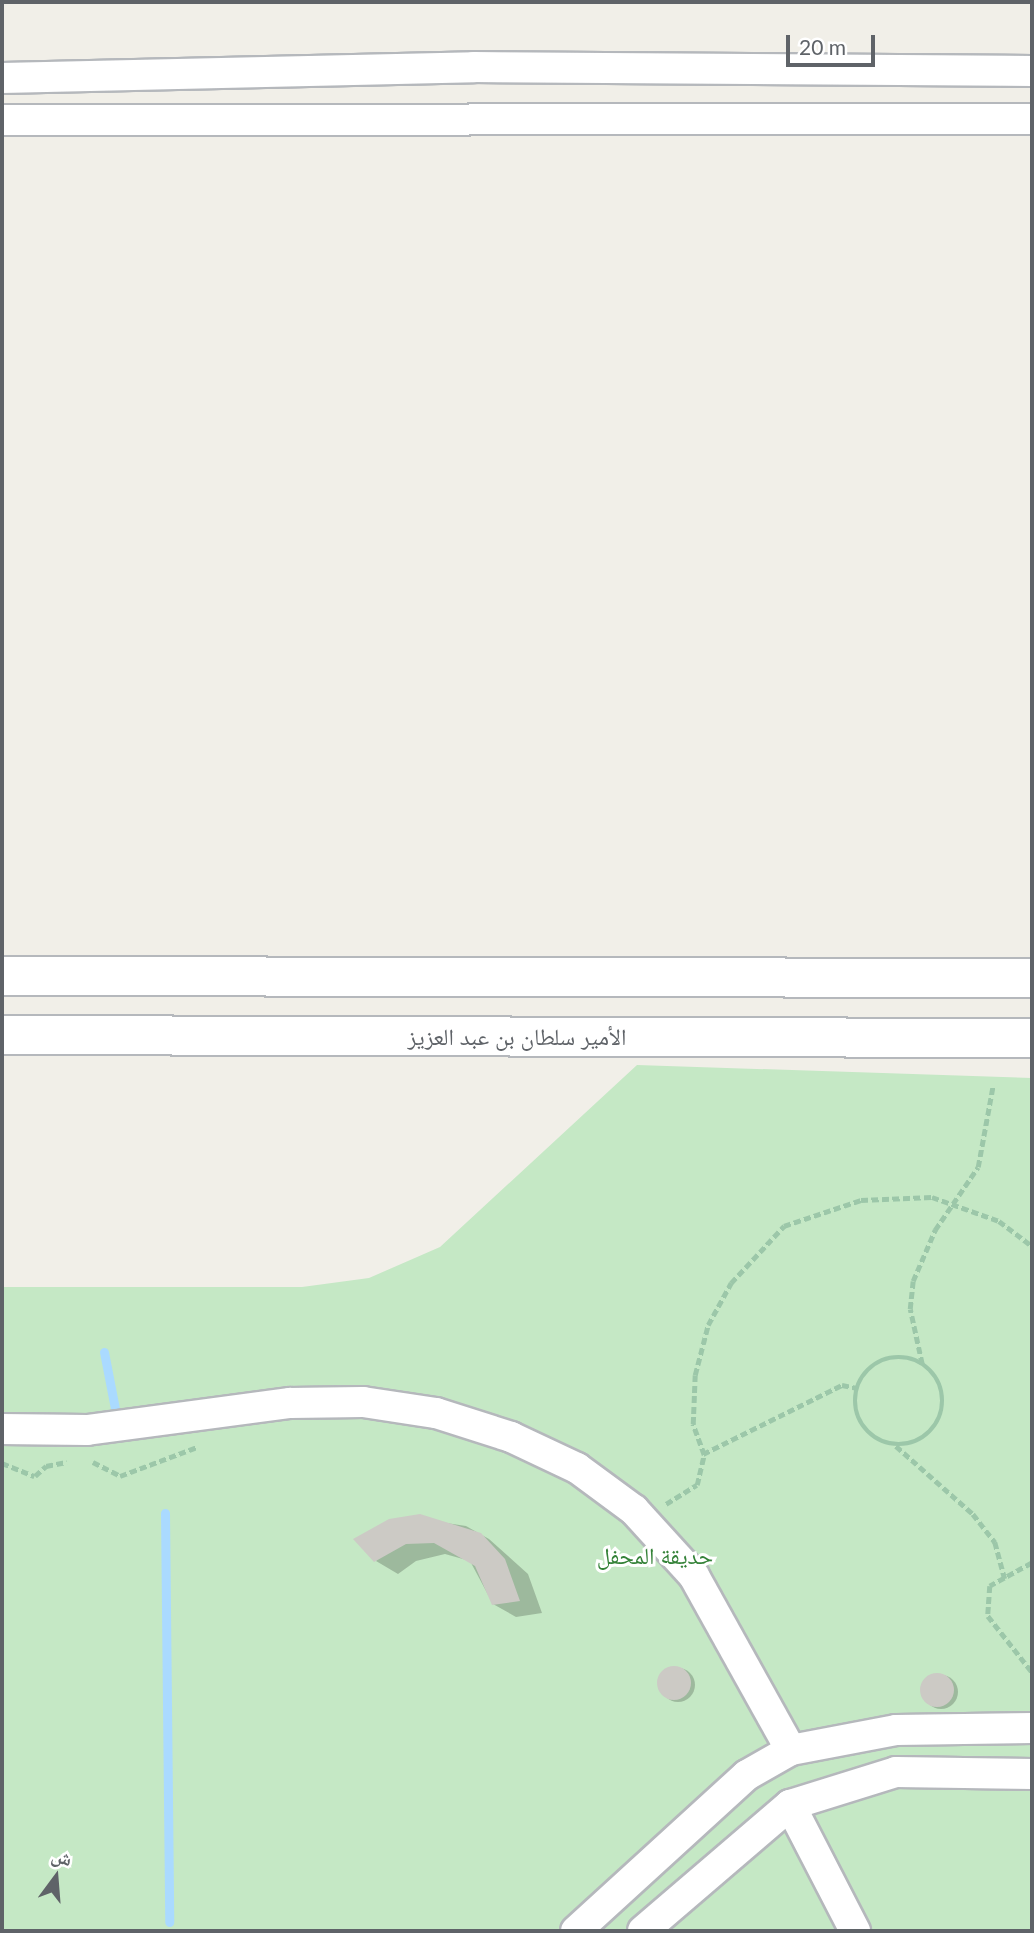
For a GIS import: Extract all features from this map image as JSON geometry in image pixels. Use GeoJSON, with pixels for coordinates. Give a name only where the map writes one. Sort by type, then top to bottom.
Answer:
{"type":"FeatureCollection","features":[{"type":"Feature","properties":{"kind":"street"},"geometry":{"type":"LineString","coordinates":[[2,78],[474,67],[1032,71]]}},
{"type":"Feature","properties":{"kind":"street"},"geometry":{"type":"LineString","coordinates":[[2,120],[1032,120]]}},
{"type":"Feature","properties":{"kind":"street"},"geometry":{"type":"LineString","coordinates":[[2,976],[1032,978]]}},
{"type":"Feature","properties":{"kind":"street","name":"الأمير سلطان بن عبد العزيز"},"geometry":{"type":"LineString","coordinates":[[2,1035],[1032,1038]]}},
{"type":"Feature","properties":{"kind":"street"},"geometry":{"type":"LineString","coordinates":[[2,1429],[87,1430],[290,1403],[363,1402],[436,1413],[511,1437],[577,1468],[634,1510],[694,1576],[791,1750]]}},
{"type":"Feature","properties":{"kind":"street"},"geometry":{"type":"LineString","coordinates":[[576,1931],[747,1776],[791,1750],[896,1730],[1032,1728]]}},
{"type":"Feature","properties":{"kind":"street"},"geometry":{"type":"LineString","coordinates":[[643,1931],[790,1805],[896,1772],[1032,1774]]}},
{"type":"Feature","properties":{"kind":"street"},"geometry":{"type":"LineString","coordinates":[[790,1805],[855,1931]]}},
{"type":"Feature","properties":{"kind":"path"},"geometry":{"type":"LineString","coordinates":[[895,1445],[922,1440],[941,1416],[942,1389],[922,1364],[910,1309],[913,1281],[952,1204],[978,1167],[993,1084]]}},
{"type":"Feature","properties":{"kind":"path"},"geometry":{"type":"LineString","coordinates":[[634,1510],[664,1505],[696,1485],[703,1454],[693,1424],[695,1375],[708,1325],[731,1283],[785,1226],[861,1200],[932,1197],[999,1221],[1032,1246]]}},
{"type":"Feature","properties":{"kind":"path"},"geometry":{"type":"LineString","coordinates":[[922,1364],[885,1359],[857,1388],[855,1403],[866,1431],[895,1445],[973,1514],[995,1542],[1005,1579]]}},
{"type":"Feature","properties":{"kind":"path"},"geometry":{"type":"LineString","coordinates":[[703,1454],[842,1385],[857,1388]]}},
{"type":"Feature","properties":{"kind":"path"},"geometry":{"type":"LineString","coordinates":[[2,1463],[35,1476],[46,1466],[101,1462],[120,1476],[201,1446]]}},
{"type":"Feature","properties":{"kind":"path"},"geometry":{"type":"LineString","coordinates":[[1032,1563],[990,1586],[988,1616],[1032,1672]]}},
{"type":"Feature","properties":{"kind":"green space","name":"حديقة المحفل"},"geometry":{"type":"Polygon","coordinates":[[[637,1065],[1032,1078],[1032,1931],[2,1931],[2,1287],[302,1287],[369,1278],[440,1247],[637,1065]]]}},
{"type":"Feature","properties":{"kind":"building"},"geometry":{"type":"Polygon","coordinates":[[[420,1514],[481,1533],[505,1559],[520,1601],[492,1605],[475,1566],[434,1543],[406,1544],[374,1562],[353,1539],[389,1519],[420,1514]]]}},
{"type":"Feature","properties":{"kind":"building"},"geometry":{"type":"Polygon","coordinates":[[[674,1666],[686,1671],[691,1683],[686,1695],[674,1700],[662,1695],[657,1683],[662,1671],[674,1666]]]}},
{"type":"Feature","properties":{"kind":"building"},"geometry":{"type":"Polygon","coordinates":[[[937,1673],[949,1678],[954,1690],[949,1702],[937,1707],[925,1702],[920,1690],[925,1678],[937,1673]]]}},
{"type":"Feature","properties":{"kind":"waterway"},"geometry":{"type":"LineString","coordinates":[[104,1352],[117,1419]]}},
{"type":"Feature","properties":{"kind":"waterway"},"geometry":{"type":"LineString","coordinates":[[165,1513],[169,1922]]}}]}
